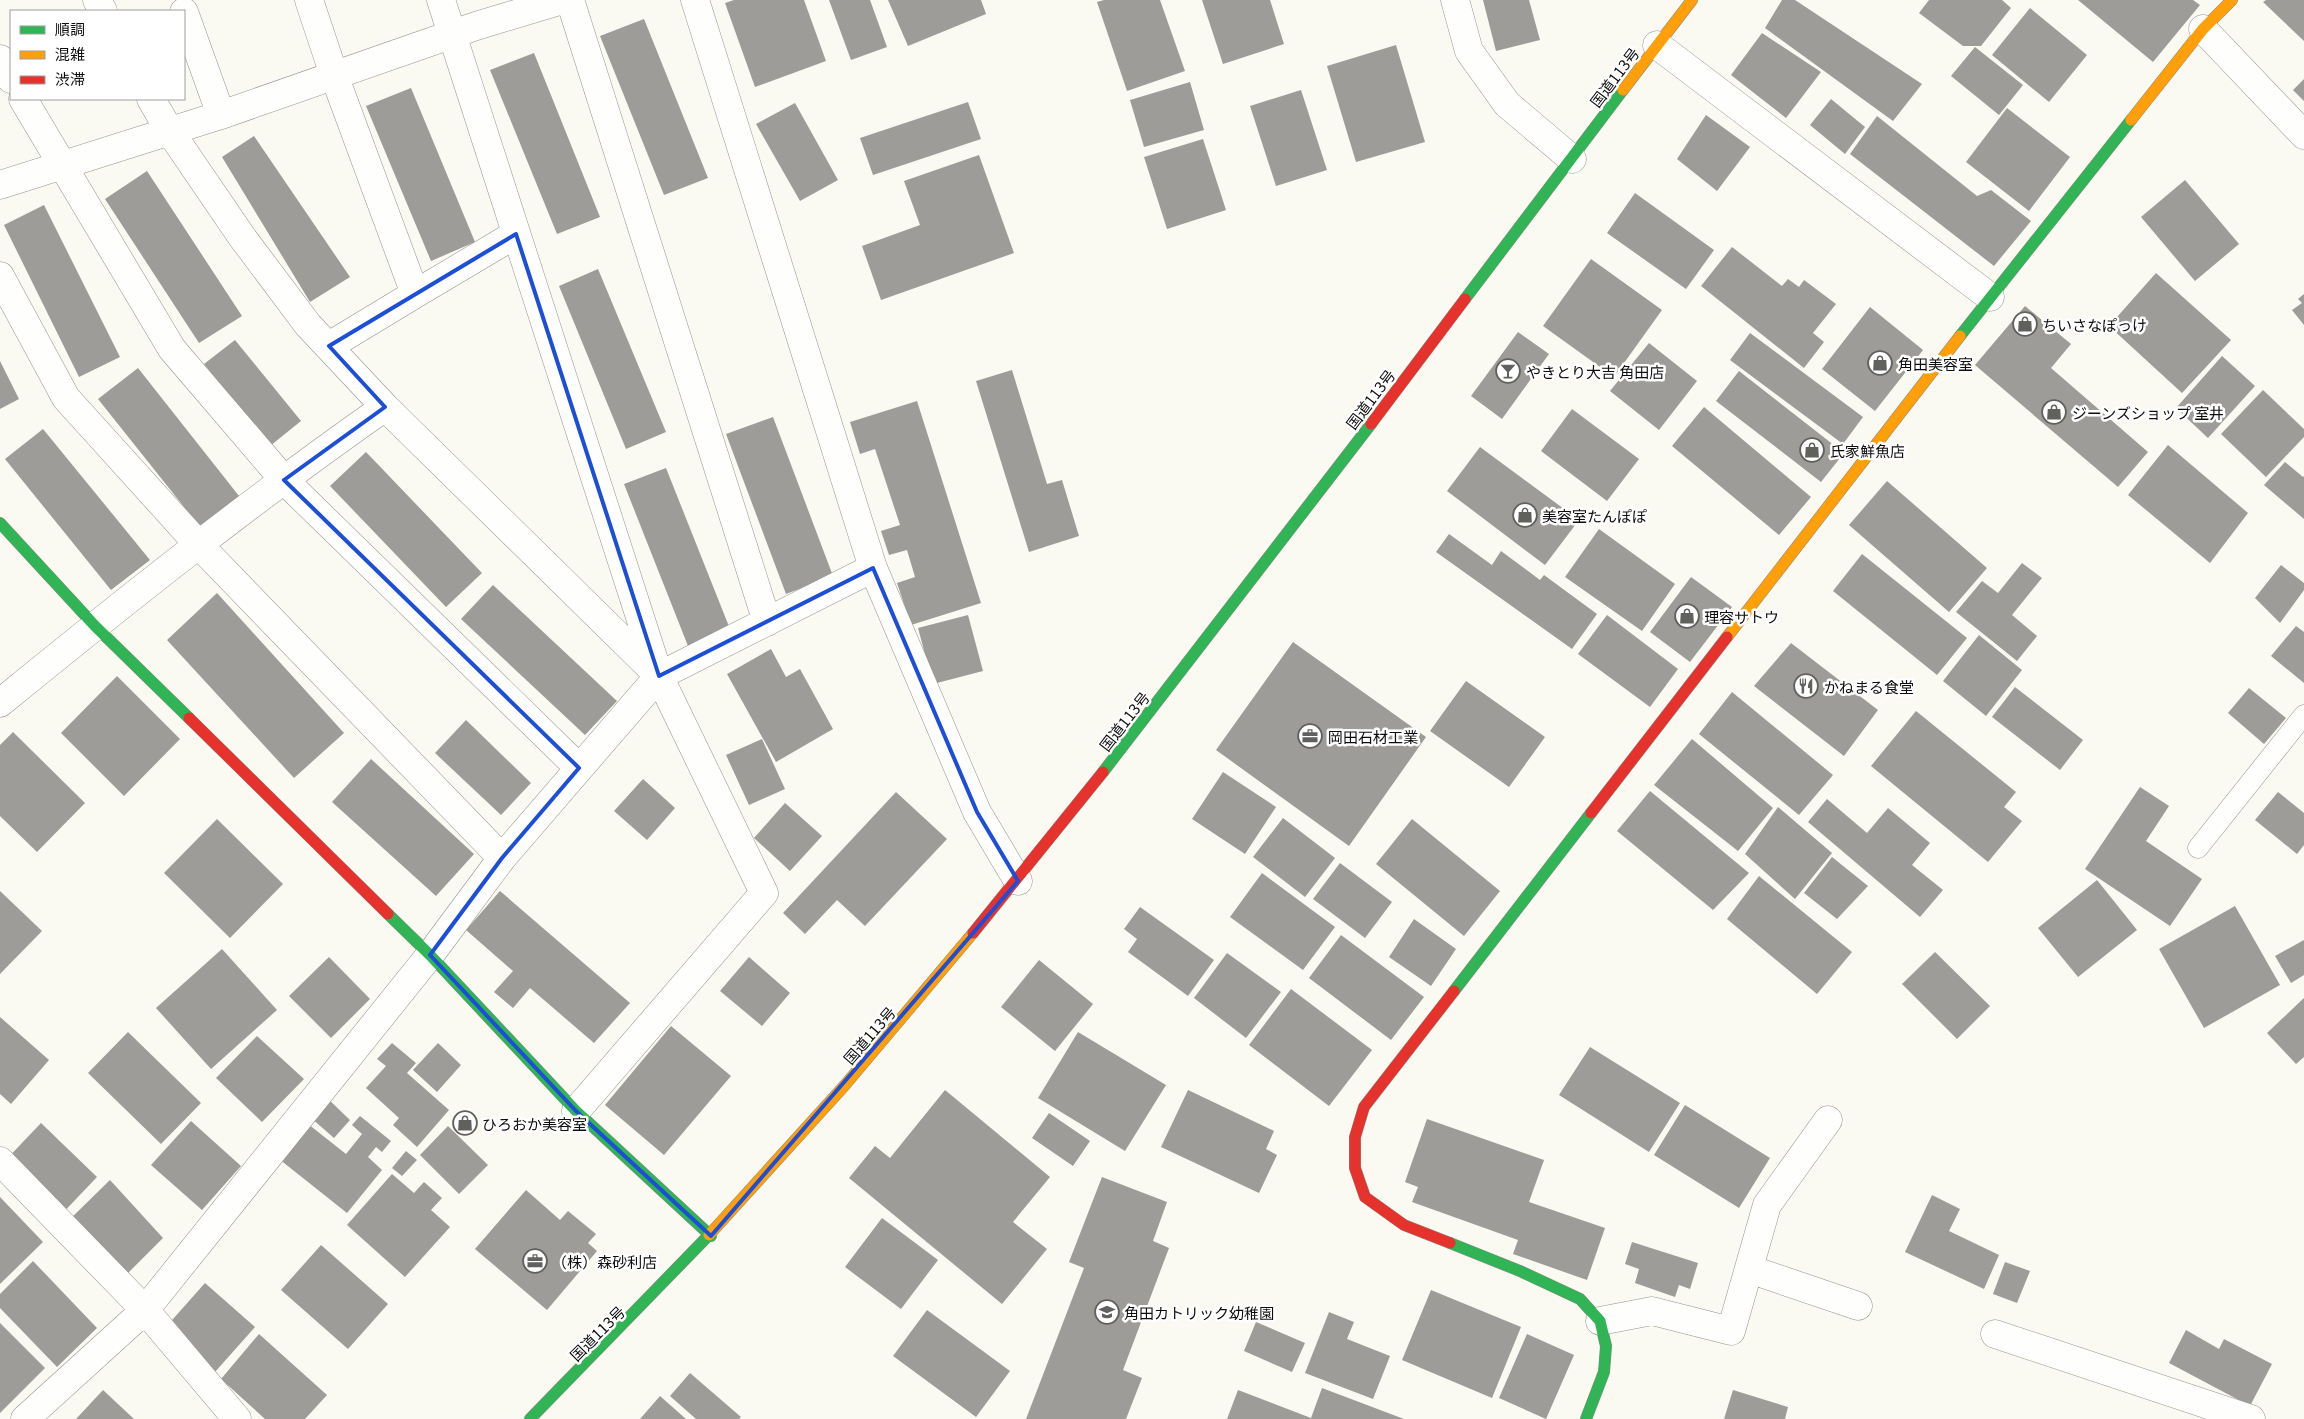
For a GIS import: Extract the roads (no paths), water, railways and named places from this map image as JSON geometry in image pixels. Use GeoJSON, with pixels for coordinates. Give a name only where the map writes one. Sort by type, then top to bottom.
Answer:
{"type":"FeatureCollection","features":[{"type":"Feature","properties":{"kind":"main road","name":"国道113号"},"geometry":{"type":"LineString","coordinates":[[530,1419],[611,1340],[710,1236],[920,999],[1018,881],[1136,730],[1692,0]]}},
{"type":"Feature","properties":{"kind":"main road"},"geometry":{"type":"LineString","coordinates":[[1586,1419],[1604,1372],[1606,1346],[1600,1321],[1580,1299],[1520,1271],[1404,1225],[1365,1197],[1355,1168],[1355,1138],[1364,1107],[1990,297],[2203,29],[2232,0]]}},
{"type":"Feature","properties":{"kind":"main road"},"geometry":{"type":"LineString","coordinates":[[0,523],[95,626],[430,955],[576,1111],[710,1236]]}},
{"type":"Feature","properties":{"kind":"street"},"geometry":{"type":"LineString","coordinates":[[309,0],[334,76],[415,294]]}},
{"type":"Feature","properties":{"kind":"street"},"geometry":{"type":"LineString","coordinates":[[441,0],[659,676],[764,893],[576,1111]]}},
{"type":"Feature","properties":{"kind":"street"},"geometry":{"type":"LineString","coordinates":[[0,184],[221,115],[452,34],[562,0]]}},
{"type":"Feature","properties":{"kind":"street"},"geometry":{"type":"LineString","coordinates":[[570,0],[766,622]]}},
{"type":"Feature","properties":{"kind":"street"},"geometry":{"type":"LineString","coordinates":[[696,0],[873,568],[977,812],[1018,881]]}},
{"type":"Feature","properties":{"kind":"street"},"geometry":{"type":"LineString","coordinates":[[1455,0],[1469,51],[1507,104],[1572,159]]}},
{"type":"Feature","properties":{"kind":"street"},"geometry":{"type":"LineString","coordinates":[[185,15],[221,115]]}},
{"type":"Feature","properties":{"kind":"street"},"geometry":{"type":"LineString","coordinates":[[2203,29],[2304,135]]}},
{"type":"Feature","properties":{"kind":"street"},"geometry":{"type":"LineString","coordinates":[[1657,45],[1990,297]]}},
{"type":"Feature","properties":{"kind":"street"},"geometry":{"type":"LineString","coordinates":[[0,59],[10,77]]}},
{"type":"Feature","properties":{"kind":"street"},"geometry":{"type":"LineString","coordinates":[[24,100],[61,166],[172,349],[284,480],[579,768]]}},
{"type":"Feature","properties":{"kind":"street"},"geometry":{"type":"LineString","coordinates":[[153,100],[169,130],[242,237],[308,324],[385,407],[659,676]]}},
{"type":"Feature","properties":{"kind":"street"},"geometry":{"type":"LineString","coordinates":[[329,346],[516,234]]}},
{"type":"Feature","properties":{"kind":"street"},"geometry":{"type":"LineString","coordinates":[[0,276],[66,398],[199,545],[502,858]]}},
{"type":"Feature","properties":{"kind":"street"},"geometry":{"type":"LineString","coordinates":[[0,703],[199,545],[284,480],[385,407]]}},
{"type":"Feature","properties":{"kind":"street"},"geometry":{"type":"LineString","coordinates":[[25,1419],[145,1310],[430,955],[502,858],[659,676],[873,568]]}},
{"type":"Feature","properties":{"kind":"street"},"geometry":{"type":"LineString","coordinates":[[1600,1321],[1652,1312],[1731,1332],[1767,1205],[1828,1120]]}},
{"type":"Feature","properties":{"kind":"street"},"geometry":{"type":"LineString","coordinates":[[0,1162],[145,1310],[237,1419]]}},
{"type":"Feature","properties":{"kind":"street"},"geometry":{"type":"LineString","coordinates":[[1749,1269],[1858,1306]]}},
{"type":"Feature","properties":{"kind":"street"},"geometry":{"type":"LineString","coordinates":[[1995,1334],[2251,1419]]}},
{"type":"Feature","properties":{"kind":"lane"},"geometry":{"type":"LineString","coordinates":[[2198,848],[2304,716]]}},
{"type":"Feature","properties":{"kind":"place","name":"ちいさなぽっけ"},"geometry":{"type":"Point","coordinates":[2025,324]}},
{"type":"Feature","properties":{"kind":"place","name":"角田美容室"},"geometry":{"type":"Point","coordinates":[1880,363]}},
{"type":"Feature","properties":{"kind":"place","name":"やきとり大吉 角田店"},"geometry":{"type":"Point","coordinates":[1508,371]}},
{"type":"Feature","properties":{"kind":"place","name":"ジーンズショップ 室井"},"geometry":{"type":"Point","coordinates":[2054,412]}},
{"type":"Feature","properties":{"kind":"place","name":"氏家鮮魚店"},"geometry":{"type":"Point","coordinates":[1812,450]}},
{"type":"Feature","properties":{"kind":"place","name":"美容室たんぽぽ"},"geometry":{"type":"Point","coordinates":[1525,515]}},
{"type":"Feature","properties":{"kind":"place","name":"理容サトウ"},"geometry":{"type":"Point","coordinates":[1687,616]}},
{"type":"Feature","properties":{"kind":"place","name":"かねまる食堂"},"geometry":{"type":"Point","coordinates":[1806,686]}},
{"type":"Feature","properties":{"kind":"place","name":"岡田石材工業"},"geometry":{"type":"Point","coordinates":[1310,736]}},
{"type":"Feature","properties":{"kind":"place","name":"ひろおか美容室"},"geometry":{"type":"Point","coordinates":[465,1123]}},
{"type":"Feature","properties":{"kind":"place","name":"（株）森砂利店"},"geometry":{"type":"Point","coordinates":[535,1261]}},
{"type":"Feature","properties":{"kind":"place","name":"角田カトリック幼稚園"},"geometry":{"type":"Point","coordinates":[1107,1312]}}]}
